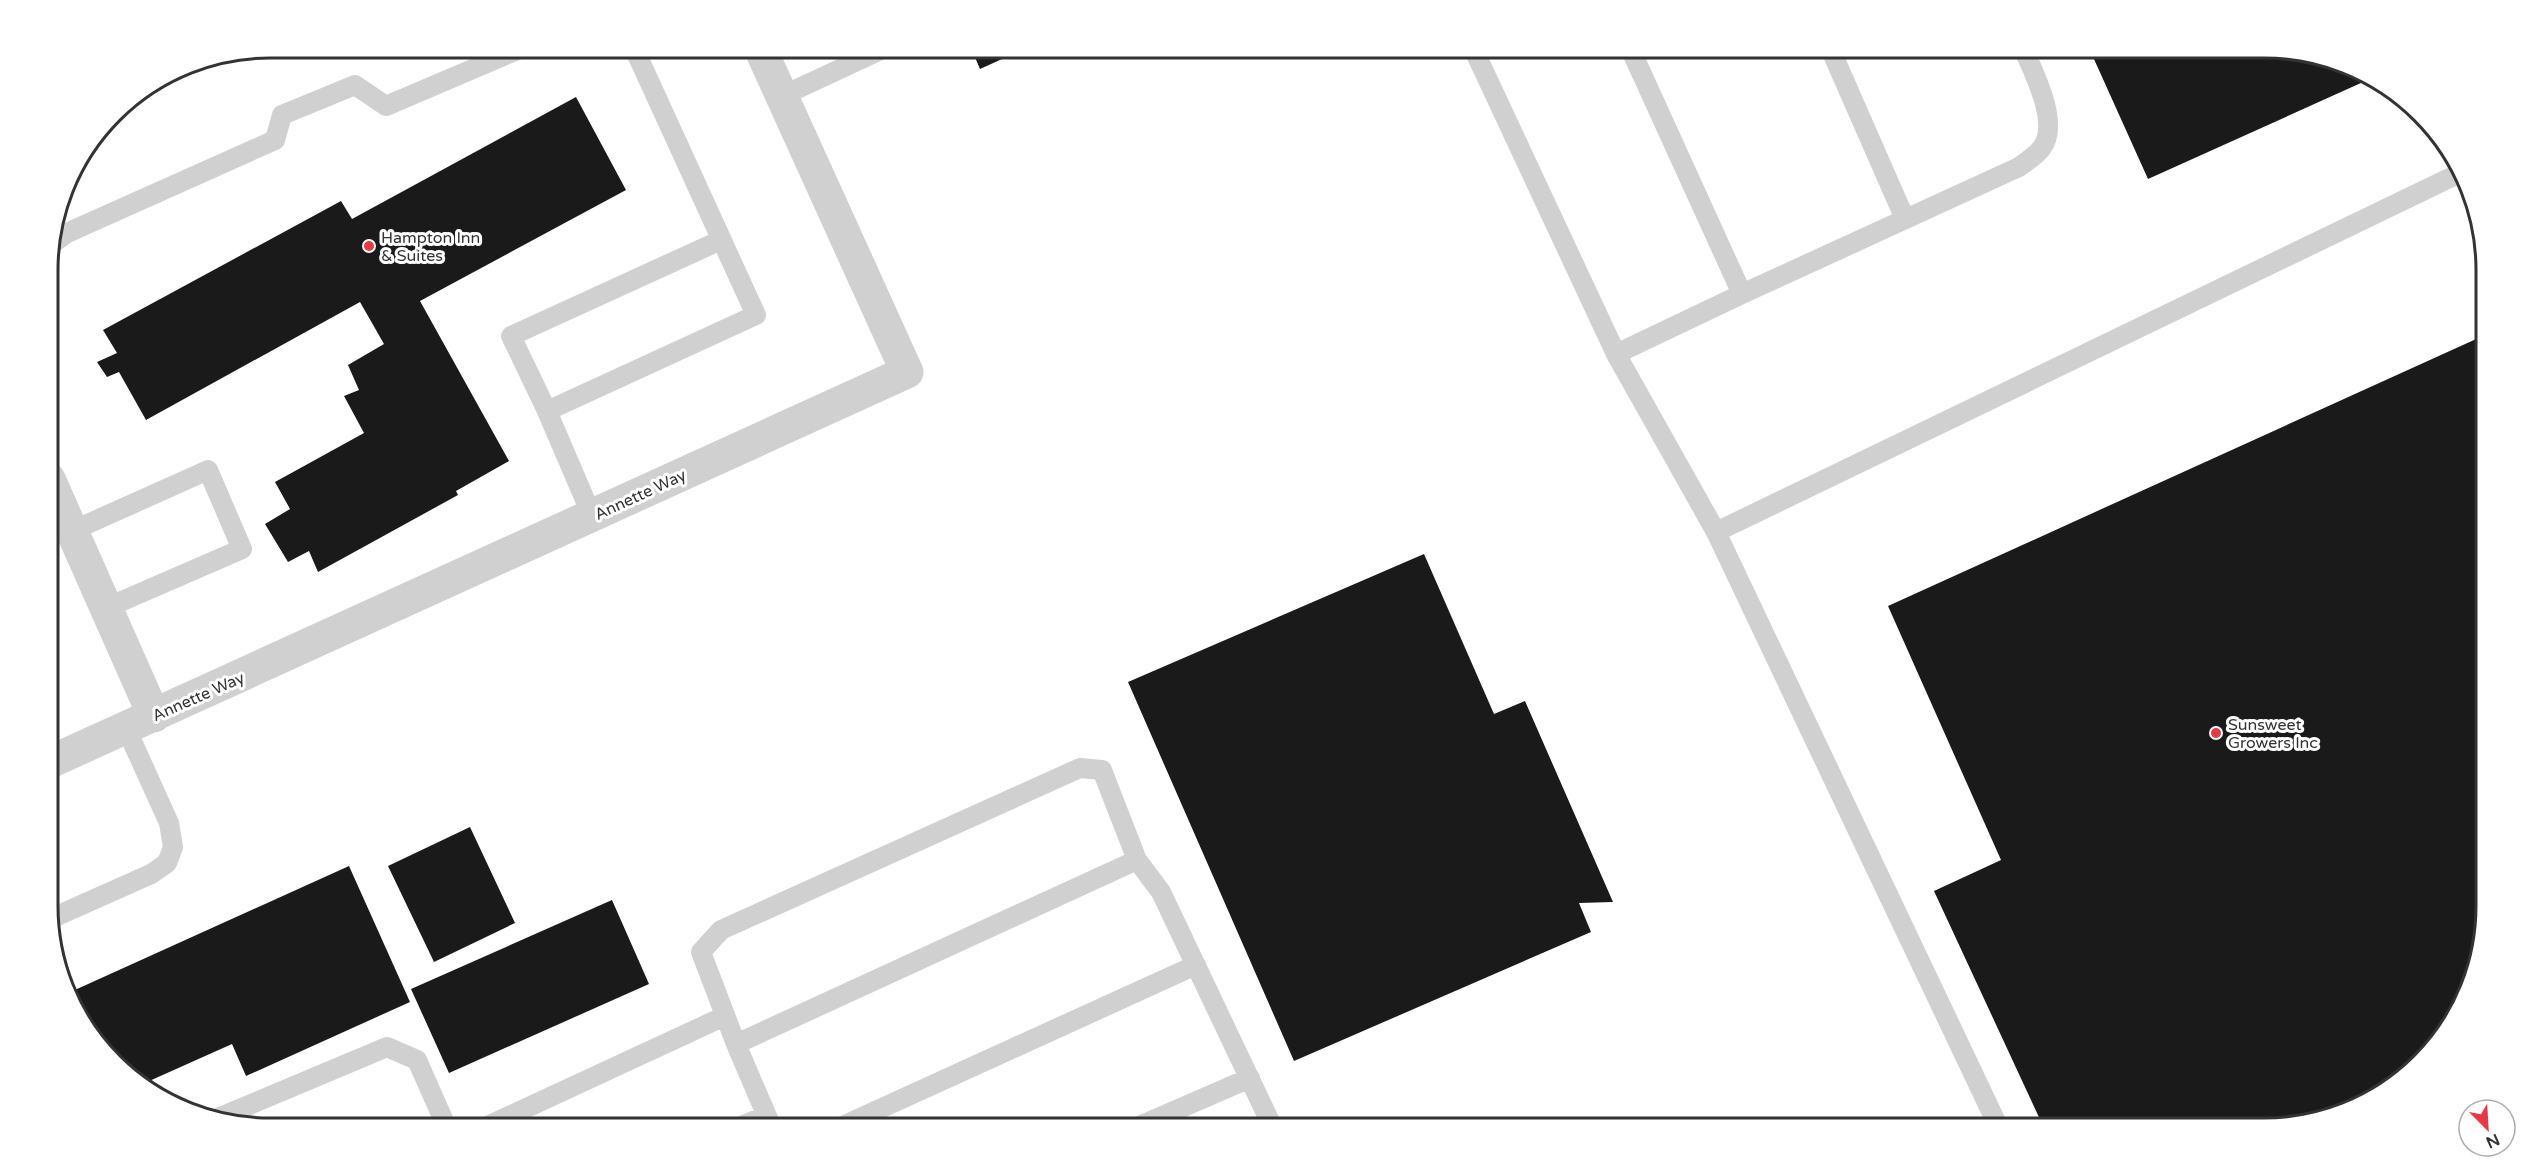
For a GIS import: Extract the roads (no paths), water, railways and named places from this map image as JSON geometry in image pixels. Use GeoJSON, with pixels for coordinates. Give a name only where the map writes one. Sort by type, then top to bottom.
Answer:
{"type":"FeatureCollection","features":[{"type":"Feature","properties":{"kind":"street","name":"Annette Way"},"geometry":{"type":"LineString","coordinates":[[58,758],[907,372],[765,58]]}},
{"type":"Feature","properties":{"kind":"street"},"geometry":{"type":"LineString","coordinates":[[59,500],[106,608],[140,722]]}},
{"type":"Feature","properties":{"kind":"lane"},"geometry":{"type":"LineString","coordinates":[[61,237],[275,140],[282,115],[303,106],[355,85],[386,106],[499,58]]}},
{"type":"Feature","properties":{"kind":"lane"},"geometry":{"type":"LineString","coordinates":[[547,411],[756,315],[639,58]]}},
{"type":"Feature","properties":{"kind":"lane"},"geometry":{"type":"LineString","coordinates":[[782,96],[864,58]]}},
{"type":"Feature","properties":{"kind":"lane"},"geometry":{"type":"LineString","coordinates":[[1478,58],[1616,354],[1716,532],[1994,1118]]}},
{"type":"Feature","properties":{"kind":"lane"},"geometry":{"type":"LineString","coordinates":[[1635,58],[1742,294]]}},
{"type":"Feature","properties":{"kind":"lane"},"geometry":{"type":"LineString","coordinates":[[1834,58],[1905,219]]}},
{"type":"Feature","properties":{"kind":"lane"},"geometry":{"type":"LineString","coordinates":[[1616,354],[2019,167],[2042,148],[2049,121],[2039,85],[2027,58]]}},
{"type":"Feature","properties":{"kind":"lane"},"geometry":{"type":"LineString","coordinates":[[1716,532],[2454,176]]}},
{"type":"Feature","properties":{"kind":"lane"},"geometry":{"type":"LineString","coordinates":[[592,516],[547,411],[511,336],[721,240]]}},
{"type":"Feature","properties":{"kind":"lane"},"geometry":{"type":"LineString","coordinates":[[72,531],[208,471],[242,549],[106,608]]}},
{"type":"Feature","properties":{"kind":"lane"},"geometry":{"type":"LineString","coordinates":[[59,915],[151,874],[166,863],[173,847],[169,823],[140,722]]}},
{"type":"Feature","properties":{"kind":"lane"},"geometry":{"type":"LineString","coordinates":[[766,1118],[701,952],[721,930],[1080,768],[1102,770],[1137,860],[1161,892],[1268,1118]]}},
{"type":"Feature","properties":{"kind":"lane"},"geometry":{"type":"LineString","coordinates":[[736,1044],[1137,860]]}},
{"type":"Feature","properties":{"kind":"lane"},"geometry":{"type":"LineString","coordinates":[[860,1118],[1196,965]]}},
{"type":"Feature","properties":{"kind":"lane"},"geometry":{"type":"LineString","coordinates":[[505,1118],[725,1016]]}},
{"type":"Feature","properties":{"kind":"lane"},"geometry":{"type":"LineString","coordinates":[[230,1113],[387,1047],[417,1060],[443,1118]]}},
{"type":"Feature","properties":{"kind":"lane"},"geometry":{"type":"LineString","coordinates":[[1158,1118],[1250,1078]]}},
{"type":"Feature","properties":{"kind":"place","name":"Hampton Inn & Suites"},"geometry":{"type":"Point","coordinates":[369,246]}},
{"type":"Feature","properties":{"kind":"place","name":"Sunsweet Growers Inc"},"geometry":{"type":"Point","coordinates":[2216,733]}}]}
